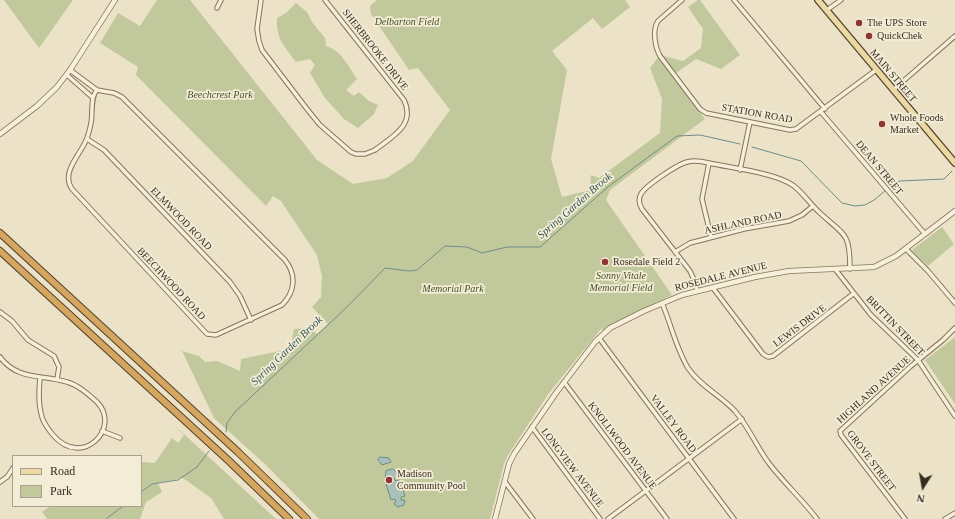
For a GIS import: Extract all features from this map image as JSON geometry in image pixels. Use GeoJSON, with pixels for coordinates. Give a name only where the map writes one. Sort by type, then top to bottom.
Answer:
{"type":"FeatureCollection","features":[{"type":"Feature","properties":{"kind":"highway"},"geometry":{"type":"LineString","coordinates":[[0,233],[238,452],[307,519]]}},
{"type":"Feature","properties":{"kind":"highway"},"geometry":{"type":"LineString","coordinates":[[0,251],[229,461],[289,519]]}},
{"type":"Feature","properties":{"kind":"main road","name":"MAIN STREET"},"geometry":{"type":"LineString","coordinates":[[818,0],[955,163]]}},
{"type":"Feature","properties":{"kind":"street"},"geometry":{"type":"LineString","coordinates":[[0,134],[50,95],[70,70],[116,0]]}},
{"type":"Feature","properties":{"kind":"street"},"geometry":{"type":"LineString","coordinates":[[217,8],[221,0]]}},
{"type":"Feature","properties":{"kind":"street","name":"SHERBROOKE DRIVE"},"geometry":{"type":"LineString","coordinates":[[262,0],[258,34],[264,54],[311,114],[346,148],[351,152],[360,154],[371,153],[402,128],[407,118],[406,105],[404,100],[325,0]]}},
{"type":"Feature","properties":{"kind":"street","name":"STATION ROAD"},"geometry":{"type":"LineString","coordinates":[[682,0],[657,22],[655,28],[656,47],[660,56],[703,111],[792,130],[800,128],[876,70]]}},
{"type":"Feature","properties":{"kind":"street"},"geometry":{"type":"LineString","coordinates":[[734,0],[825,109]]}},
{"type":"Feature","properties":{"kind":"street"},"geometry":{"type":"LineString","coordinates":[[827,10],[841,0]]}},
{"type":"Feature","properties":{"kind":"street"},"geometry":{"type":"LineString","coordinates":[[893,90],[955,36]]}},
{"type":"Feature","properties":{"kind":"street","name":"BEECHWOOD ROAD"},"geometry":{"type":"LineString","coordinates":[[70,70],[97,90],[114,93],[126,101],[288,263],[293,278],[293,288],[289,297],[278,308],[216,335],[209,335],[204,332],[72,189],[68,180],[69,172],[87,140],[92,122],[93,98],[97,90]]}},
{"type":"Feature","properties":{"kind":"street"},"geometry":{"type":"LineString","coordinates":[[66,75],[93,98]]}},
{"type":"Feature","properties":{"kind":"street","name":"DEAN STREET"},"geometry":{"type":"LineString","coordinates":[[821,112],[925,234]]}},
{"type":"Feature","properties":{"kind":"street"},"geometry":{"type":"LineString","coordinates":[[740,170],[750,122]]}},
{"type":"Feature","properties":{"kind":"street","name":"ELMWOOD ROAD"},"geometry":{"type":"LineString","coordinates":[[87,140],[104,150],[230,282],[240,296],[251,320]]}},
{"type":"Feature","properties":{"kind":"street"},"geometry":{"type":"LineString","coordinates":[[697,291],[690,271],[642,209],[640,203],[640,196],[644,190],[676,166],[694,161],[775,177],[789,183],[800,191],[813,206],[844,235],[850,250],[850,269]]}},
{"type":"Feature","properties":{"kind":"street"},"geometry":{"type":"LineString","coordinates":[[709,163],[702,199],[711,237]]}},
{"type":"Feature","properties":{"kind":"street","name":"ASHLAND ROAD"},"geometry":{"type":"LineString","coordinates":[[675,252],[686,244],[711,237],[789,221],[802,215],[813,206]]}},
{"type":"Feature","properties":{"kind":"street","name":"ROSEDALE AVENUE"},"geometry":{"type":"LineString","coordinates":[[495,519],[514,454],[564,382],[599,338],[610,328],[662,303],[697,291],[789,270],[874,267],[888,262],[955,211]]}},
{"type":"Feature","properties":{"kind":"street"},"geometry":{"type":"LineString","coordinates":[[906,249],[928,271],[955,302]]}},
{"type":"Feature","properties":{"kind":"street","name":"BRITTIN STREET"},"geometry":{"type":"LineString","coordinates":[[835,269],[853,294],[871,315],[918,360],[955,416]]}},
{"type":"Feature","properties":{"kind":"street","name":"LEWIS DRIVE"},"geometry":{"type":"LineString","coordinates":[[713,288],[762,354],[768,357],[774,356],[853,294]]}},
{"type":"Feature","properties":{"kind":"street"},"geometry":{"type":"LineString","coordinates":[[662,303],[684,358],[692,373],[703,384],[726,402],[742,419],[767,461],[817,519]]}},
{"type":"Feature","properties":{"kind":"street"},"geometry":{"type":"LineString","coordinates":[[0,312],[12,321],[28,340],[54,356],[59,367],[57,379]]}},
{"type":"Feature","properties":{"kind":"street","name":"HIGHLAND AVENUE"},"geometry":{"type":"LineString","coordinates":[[840,432],[955,328]]}},
{"type":"Feature","properties":{"kind":"street","name":"VALLEY ROAD"},"geometry":{"type":"LineString","coordinates":[[599,338],[734,519]]}},
{"type":"Feature","properties":{"kind":"street"},"geometry":{"type":"LineString","coordinates":[[0,357],[8,366],[29,376],[40,377],[57,379],[66,381],[78,387],[99,404],[104,417],[102,431],[95,441],[81,448],[71,448],[61,443],[49,430],[42,417],[39,398],[40,377]]}},
{"type":"Feature","properties":{"kind":"street","name":"KNOLLWOOD AVENUE"},"geometry":{"type":"LineString","coordinates":[[564,382],[667,519]]}},
{"type":"Feature","properties":{"kind":"street"},"geometry":{"type":"LineString","coordinates":[[608,519],[742,419]]}},
{"type":"Feature","properties":{"kind":"street","name":"LONGVIEW AVENUE"},"geometry":{"type":"LineString","coordinates":[[532,427],[600,519]]}},
{"type":"Feature","properties":{"kind":"street"},"geometry":{"type":"LineString","coordinates":[[102,431],[120,438]]}},
{"type":"Feature","properties":{"kind":"street","name":"GROVE STREET"},"geometry":{"type":"LineString","coordinates":[[840,432],[841,436],[905,519]]}},
{"type":"Feature","properties":{"kind":"street"},"geometry":{"type":"LineString","coordinates":[[0,482],[8,476],[12,470]]}},
{"type":"Feature","properties":{"kind":"street"},"geometry":{"type":"LineString","coordinates":[[505,482],[533,519]]}},
{"type":"Feature","properties":{"kind":"street"},"geometry":{"type":"LineString","coordinates":[[945,519],[955,513]]}},
{"type":"Feature","properties":{"kind":"green space"},"geometry":{"type":"Polygon","coordinates":[[[4,0],[73,0],[39,48],[4,0]]]}},
{"type":"Feature","properties":{"kind":"green space","name":"Memorial Park"},"geometry":{"type":"Polygon","coordinates":[[[157,0],[190,0],[317,160],[353,184],[387,178],[413,161],[450,110],[418,68],[409,70],[371,14],[370,6],[377,0],[625,0],[630,7],[602,29],[593,18],[552,51],[567,70],[551,159],[562,197],[590,190],[591,175],[599,178],[660,133],[662,99],[650,68],[660,55],[683,61],[701,48],[703,29],[688,7],[700,0],[740,55],[721,69],[696,59],[672,76],[705,119],[610,190],[606,200],[672,295],[609,326],[603,331],[601,329],[549,393],[508,455],[504,464],[490,519],[319,519],[266,465],[214,418],[182,351],[199,356],[205,362],[217,361],[240,371],[241,359],[290,349],[294,329],[311,328],[317,334],[328,324],[312,307],[321,297],[322,276],[317,255],[281,201],[273,196],[266,206],[136,75],[138,67],[100,43],[118,13],[140,26],[157,0]]]}},
{"type":"Feature","properties":{"kind":"green space"},"geometry":{"type":"Polygon","coordinates":[[[296,3],[307,12],[312,22],[325,38],[326,46],[336,51],[340,55],[348,64],[357,79],[346,90],[354,96],[359,92],[369,101],[378,105],[374,114],[358,128],[344,119],[325,98],[310,73],[315,65],[310,59],[296,62],[279,37],[277,18],[286,13],[296,3]]]}},
{"type":"Feature","properties":{"kind":"green space"},"geometry":{"type":"Polygon","coordinates":[[[942,227],[954,244],[928,266],[912,250],[942,227]]]}},
{"type":"Feature","properties":{"kind":"green space"},"geometry":{"type":"Polygon","coordinates":[[[955,337],[955,404],[925,360],[955,337]]]}},
{"type":"Feature","properties":{"kind":"green space"},"geometry":{"type":"Polygon","coordinates":[[[172,423],[276,519],[224,519],[211,498],[183,478],[158,483],[162,492],[146,502],[140,519],[47,519],[42,512],[49,507],[142,507],[142,463],[155,463],[172,438],[178,443],[184,435],[172,423]]]}},
{"type":"Feature","properties":{"kind":"water"},"geometry":{"type":"Polygon","coordinates":[[[380,457],[389,458],[391,462],[382,465],[378,460],[380,457]]]}},
{"type":"Feature","properties":{"kind":"water"},"geometry":{"type":"Polygon","coordinates":[[[393,469],[399,475],[394,479],[396,481],[400,480],[405,496],[401,497],[401,500],[405,500],[404,505],[398,507],[394,504],[396,501],[395,499],[391,500],[386,484],[390,483],[390,480],[385,480],[386,471],[393,469]]]}},
{"type":"Feature","properties":{"kind":"waterway","name":"Spring Garden Brook"},"geometry":{"type":"LineString","coordinates":[[226,432],[227,423],[235,412],[347,307],[385,268],[409,271],[417,270],[445,246],[467,247],[482,253],[507,247],[540,247],[609,186],[677,136],[700,135],[740,144]]}},
{"type":"Feature","properties":{"kind":"waterway","name":"Spring Garden Brook"},"geometry":{"type":"LineString","coordinates":[[752,147],[801,161],[842,203],[855,206],[865,205],[886,190]]}},
{"type":"Feature","properties":{"kind":"waterway","name":"Spring Garden Brook"},"geometry":{"type":"LineString","coordinates":[[888,188],[900,181],[944,179],[952,171]]}},
{"type":"Feature","properties":{"kind":"waterway","name":"Spring Garden Brook"},"geometry":{"type":"LineString","coordinates":[[142,491],[152,484],[178,480],[197,467],[209,451]]}},
{"type":"Feature","properties":{"kind":"waterway","name":"Spring Garden Brook"},"geometry":{"type":"LineString","coordinates":[[106,519],[122,507]]}},
{"type":"Feature","properties":{"kind":"place","name":"The UPS Store"},"geometry":{"type":"Point","coordinates":[859,23]}},
{"type":"Feature","properties":{"kind":"place","name":"QuickChek"},"geometry":{"type":"Point","coordinates":[869,36]}},
{"type":"Feature","properties":{"kind":"place","name":"Whole Foods Market"},"geometry":{"type":"Point","coordinates":[882,124]}},
{"type":"Feature","properties":{"kind":"place","name":"Rosedale Field 2"},"geometry":{"type":"Point","coordinates":[605,262]}},
{"type":"Feature","properties":{"kind":"place","name":"Madison Community Pool"},"geometry":{"type":"Point","coordinates":[389,480]}},
{"type":"Feature","properties":{"kind":"park label","name":"Delbarton Field"},"geometry":{"type":"Point","coordinates":[407,22]}},
{"type":"Feature","properties":{"kind":"park label","name":"Beechcrest Park"},"geometry":{"type":"Point","coordinates":[220,95]}},
{"type":"Feature","properties":{"kind":"park label","name":"Sonny Vitale Memorial Field"},"geometry":{"type":"Point","coordinates":[621,282]}}]}
